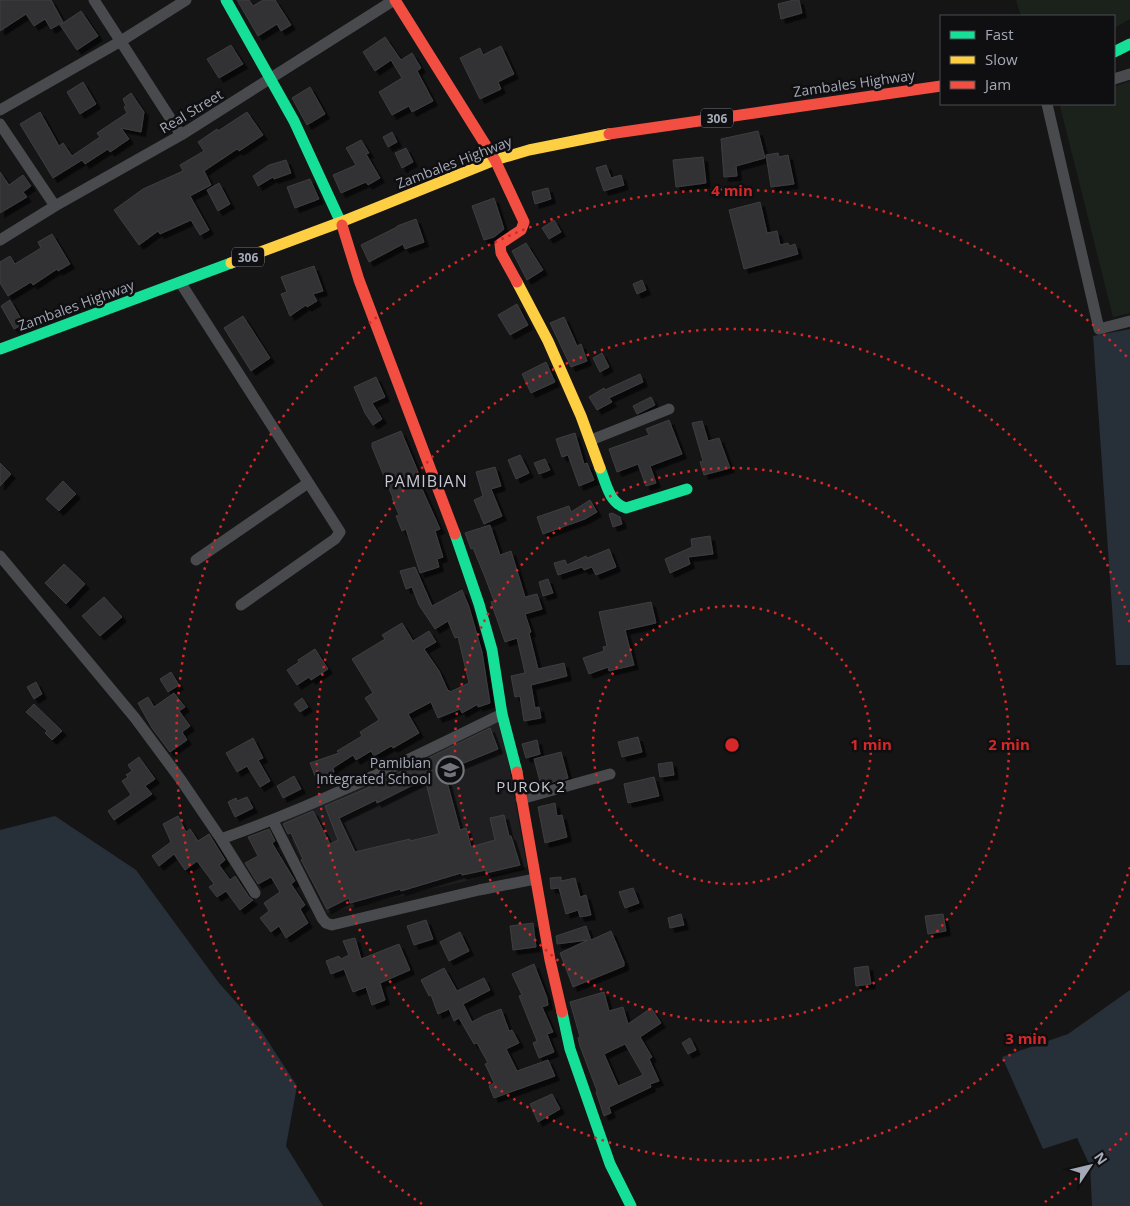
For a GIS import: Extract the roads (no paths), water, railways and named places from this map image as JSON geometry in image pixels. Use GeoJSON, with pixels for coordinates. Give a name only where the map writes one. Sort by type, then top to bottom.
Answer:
{"type":"FeatureCollection","features":[{"type":"Feature","properties":{"kind":"street"},"geometry":{"type":"LineString","coordinates":[[94,0],[182,135]]}},
{"type":"Feature","properties":{"kind":"street"},"geometry":{"type":"LineString","coordinates":[[0,110],[121,41],[186,0]]}},
{"type":"Feature","properties":{"kind":"street"},"geometry":{"type":"LineString","coordinates":[[226,0],[303,139],[341,222],[359,280],[454,531],[479,604],[492,650],[502,714],[516,768],[535,880],[570,1049],[610,1164],[631,1206]]}},
{"type":"Feature","properties":{"kind":"street"},"geometry":{"type":"LineString","coordinates":[[394,0],[495,160],[524,222],[521,230],[500,244],[502,253],[548,341],[590,440],[614,503],[626,508],[687,489]]}},
{"type":"Feature","properties":{"kind":"street","name":"Real Street"},"geometry":{"type":"LineString","coordinates":[[0,240],[55,206],[182,135],[394,0]]}},
{"type":"Feature","properties":{"kind":"street"},"geometry":{"type":"LineString","coordinates":[[1115,52],[1130,44]]}},
{"type":"Feature","properties":{"kind":"street"},"geometry":{"type":"LineString","coordinates":[[1115,79],[1130,74]]}},
{"type":"Feature","properties":{"kind":"street","name":"Zambales Highway"},"geometry":{"type":"LineString","coordinates":[[0,349],[341,222],[495,160],[529,150],[606,134],[940,86]]}},
{"type":"Feature","properties":{"kind":"street"},"geometry":{"type":"LineString","coordinates":[[1047,105],[1099,329],[1130,321]]}},
{"type":"Feature","properties":{"kind":"street"},"geometry":{"type":"LineString","coordinates":[[0,124],[55,206]]}},
{"type":"Feature","properties":{"kind":"street"},"geometry":{"type":"LineString","coordinates":[[180,282],[308,483],[338,526],[340,532],[339,535],[241,605]]}},
{"type":"Feature","properties":{"kind":"street"},"geometry":{"type":"LineString","coordinates":[[590,440],[669,409]]}},
{"type":"Feature","properties":{"kind":"street"},"geometry":{"type":"LineString","coordinates":[[196,560],[308,483]]}},
{"type":"Feature","properties":{"kind":"street"},"geometry":{"type":"LineString","coordinates":[[0,556],[135,718],[181,780],[255,893]]}},
{"type":"Feature","properties":{"kind":"street"},"geometry":{"type":"LineString","coordinates":[[221,839],[273,821],[401,763],[502,714]]}},
{"type":"Feature","properties":{"kind":"street"},"geometry":{"type":"LineString","coordinates":[[521,799],[610,774]]}},
{"type":"Feature","properties":{"kind":"street"},"geometry":{"type":"LineString","coordinates":[[273,821],[322,918],[326,923],[332,925],[479,890],[535,880]]}},
{"type":"Feature","properties":{"kind":"place","name":"Pamibian Integrated School"},"geometry":{"type":"Point","coordinates":[450,770]}},
{"type":"Feature","properties":{"kind":"district","name":"PAMIBIAN"},"geometry":{"type":"Point","coordinates":[426,481]}},
{"type":"Feature","properties":{"kind":"district","name":"PUROK 2"},"geometry":{"type":"Point","coordinates":[531,786]}}]}
